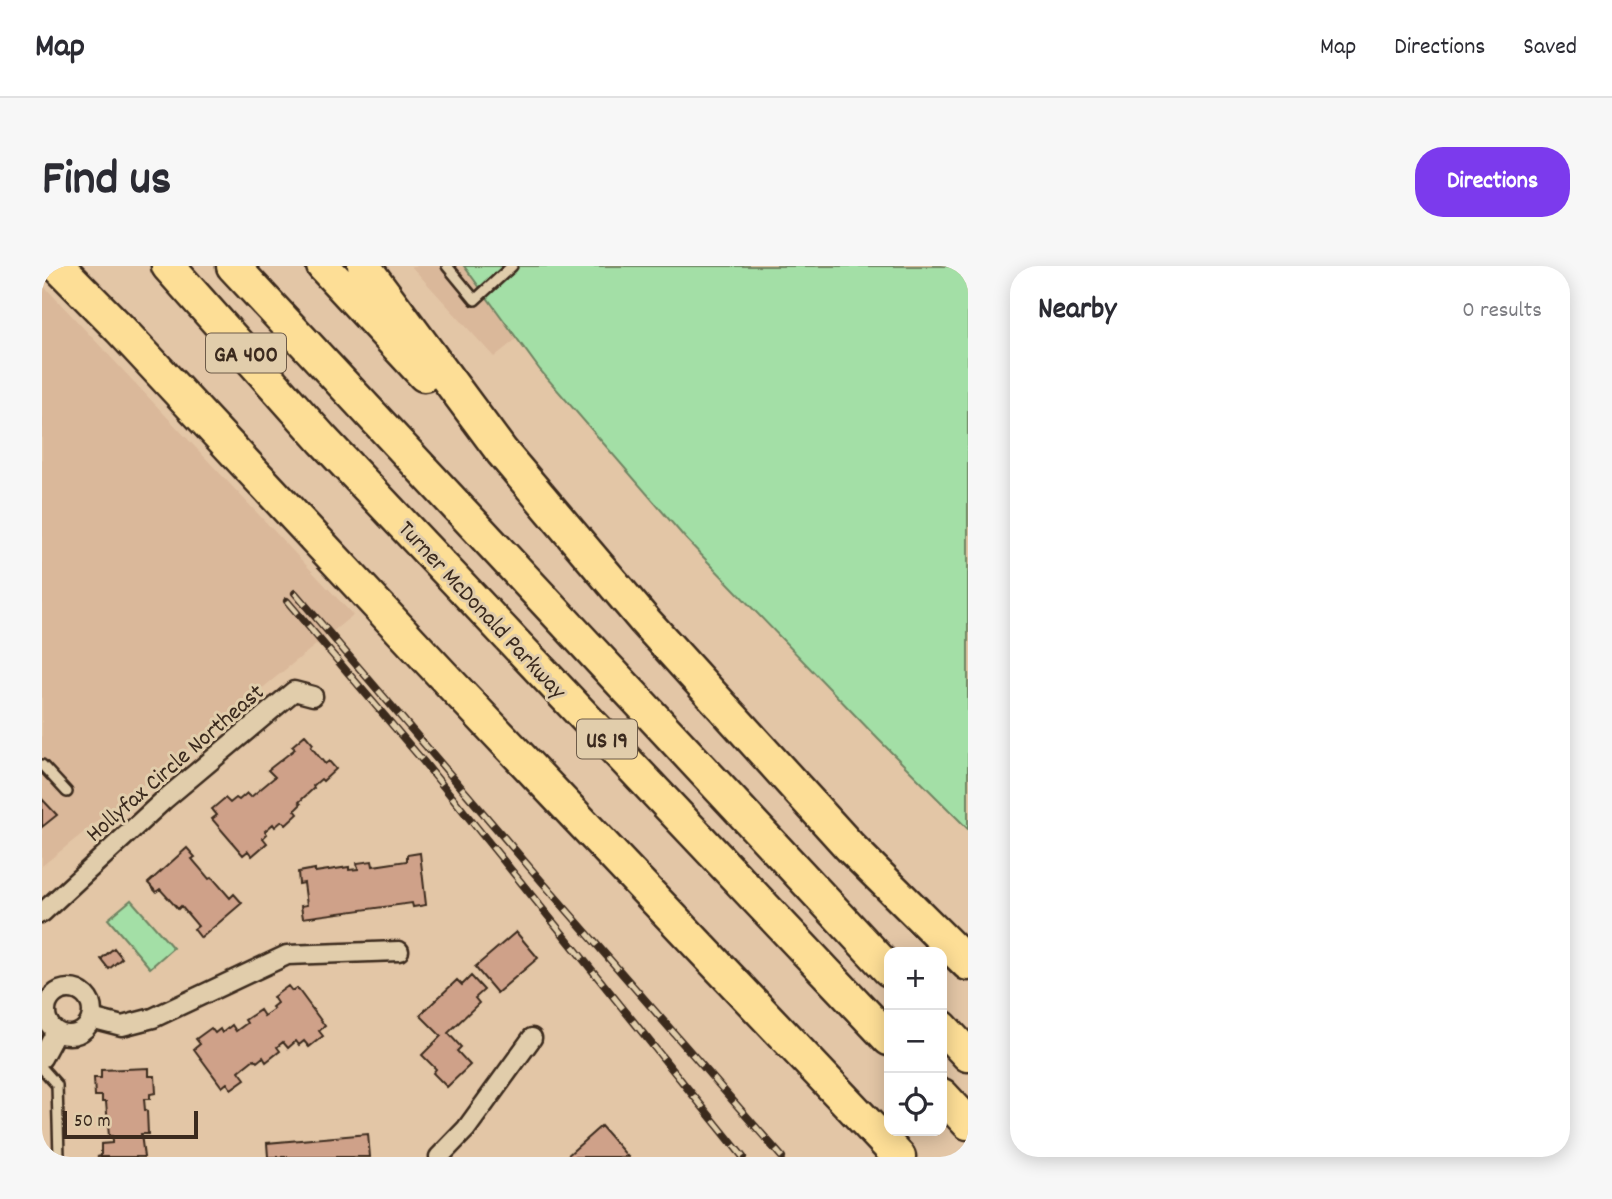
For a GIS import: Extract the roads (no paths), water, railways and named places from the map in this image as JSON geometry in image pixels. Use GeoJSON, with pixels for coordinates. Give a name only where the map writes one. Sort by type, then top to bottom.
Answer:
{"type":"FeatureCollection","features":[{"type":"Feature","properties":{"kind":"highway"},"geometry":{"type":"LineString","coordinates":[[58,266],[899,1157]]}},
{"type":"Feature","properties":{"kind":"highway","name":"US 19"},"geometry":{"type":"LineString","coordinates":[[149,266],[323,440]]}},
{"type":"Feature","properties":{"kind":"highway","name":"Turner McDonald Parkway"},"geometry":{"type":"LineString","coordinates":[[169,266],[323,440],[884,1034]]}},
{"type":"Feature","properties":{"kind":"highway","name":"GA 400"},"geometry":{"type":"LineString","coordinates":[[233,266],[281,318]]}},
{"type":"Feature","properties":{"kind":"highway"},"geometry":{"type":"LineString","coordinates":[[253,266],[281,318]]}},
{"type":"Feature","properties":{"kind":"highway"},"geometry":{"type":"LineString","coordinates":[[323,266],[456,409],[502,452]]}},
{"type":"Feature","properties":{"kind":"highway"},"geometry":{"type":"LineString","coordinates":[[364,266],[502,452],[644,620],[850,847],[968,964]]}},
{"type":"Feature","properties":{"kind":"highway","name":"US 19"},"geometry":{"type":"LineString","coordinates":[[281,318],[884,965]]}},
{"type":"Feature","properties":{"kind":"highway"},"geometry":{"type":"LineString","coordinates":[[947,1032],[968,1055]]}},
{"type":"Feature","properties":{"kind":"highway"},"geometry":{"type":"LineString","coordinates":[[947,1101],[968,1124]]}},
{"type":"Feature","properties":{"kind":"street","name":"Hollyfax Circle Northeast"},"geometry":{"type":"LineString","coordinates":[[42,913],[164,800],[294,691],[313,696]]}},
{"type":"Feature","properties":{"kind":"street"},"geometry":{"type":"LineString","coordinates":[[91,1018],[122,1026],[153,1018],[287,955],[399,951]]}},
{"type":"Feature","properties":{"kind":"street"},"geometry":{"type":"LineString","coordinates":[[48,988],[81,993],[90,1004],[91,1018],[88,1026],[75,1035],[67,1036],[56,1032],[45,1016],[48,988]]}},
{"type":"Feature","properties":{"kind":"street"},"geometry":{"type":"LineString","coordinates":[[42,1058],[56,1032]]}},
{"type":"Feature","properties":{"kind":"street"},"geometry":{"type":"LineString","coordinates":[[439,1157],[466,1129],[531,1038]]}},
{"type":"Feature","properties":{"kind":"lane"},"geometry":{"type":"LineString","coordinates":[[447,266],[475,300],[512,266]]}},
{"type":"Feature","properties":{"kind":"lane"},"geometry":{"type":"LineString","coordinates":[[42,765],[67,792]]}},
{"type":"Feature","properties":{"kind":"lane"},"geometry":{"type":"LineString","coordinates":[[42,1068],[57,1085],[59,1157]]}},
{"type":"Feature","properties":{"kind":"railway"},"geometry":{"type":"LineString","coordinates":[[295,593],[782,1157]]}},
{"type":"Feature","properties":{"kind":"railway"},"geometry":{"type":"LineString","coordinates":[[287,601],[423,761],[743,1157]]}}]}
